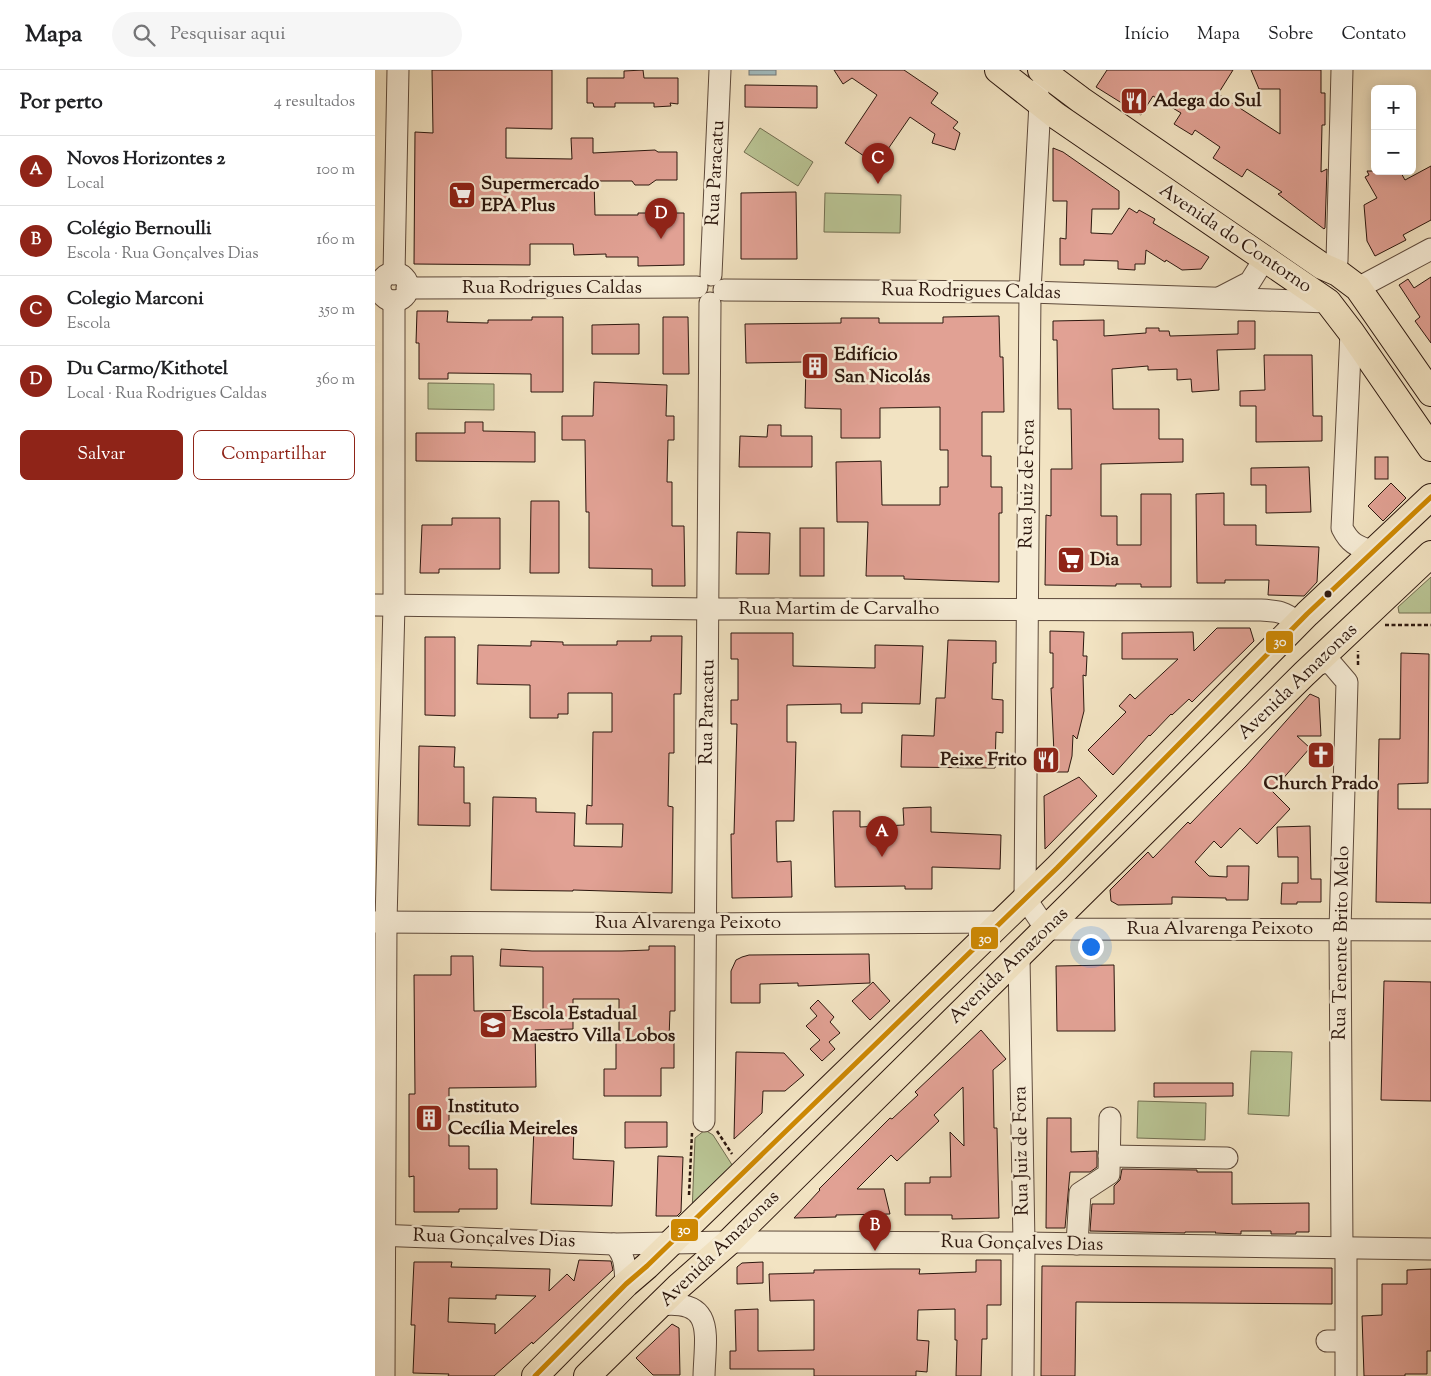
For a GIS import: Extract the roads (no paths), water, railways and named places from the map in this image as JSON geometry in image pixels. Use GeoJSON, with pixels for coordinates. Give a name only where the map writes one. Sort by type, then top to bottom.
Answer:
{"type":"FeatureCollection","features":[{"type":"Feature","properties":{"kind":"main road","name":"Avenida do Contorno"},"geometry":{"type":"LineString","coordinates":[[998,70],[1040,103],[1328,302],[1431,448]]}},
{"type":"Feature","properties":{"kind":"main road","name":"Avenida do Contorno"},"geometry":{"type":"LineString","coordinates":[[1041,70],[1081,100],[1322,266],[1339,273],[1358,288],[1431,393]]}},
{"type":"Feature","properties":{"kind":"main road","name":"Avenida Amazonas"},"geometry":{"type":"LineString","coordinates":[[535,1376],[626,1284],[647,1266],[1057,868],[1298,623],[1431,497]]}},
{"type":"Feature","properties":{"kind":"main road","name":"Avenida Amazonas"},"geometry":{"type":"LineString","coordinates":[[587,1376],[686,1280],[729,1242],[1313,666],[1431,554]]}},
{"type":"Feature","properties":{"kind":"street"},"geometry":{"type":"LineString","coordinates":[[384,1376],[380,1235],[381,922],[390,288],[397,70]]}},
{"type":"Feature","properties":{"kind":"street","name":"Rua Paracatu"},"geometry":{"type":"LineString","coordinates":[[705,1121],[711,289],[720,70]]}},
{"type":"Feature","properties":{"kind":"street","name":"Rua Juiz de Fora"},"geometry":{"type":"LineString","coordinates":[[1025,898],[1031,292],[1040,103],[1034,70]]}},
{"type":"Feature","properties":{"kind":"street"},"geometry":{"type":"LineString","coordinates":[[1322,266],[1327,267],[1337,261],[1342,70]]}},
{"type":"Feature","properties":{"kind":"street"},"geometry":{"type":"LineString","coordinates":[[1358,288],[1431,249]]}},
{"type":"Feature","properties":{"kind":"street","name":"Rua Rodrigues Caldas"},"geometry":{"type":"LineString","coordinates":[[1218,298],[1250,282],[1265,258]]}},
{"type":"Feature","properties":{"kind":"street","name":"Rua Rodrigues Caldas"},"geometry":{"type":"LineString","coordinates":[[390,288],[1031,292],[1328,302]]}},
{"type":"Feature","properties":{"kind":"street"},"geometry":{"type":"LineString","coordinates":[[1351,332],[1342,528],[1348,540],[1358,547],[1373,552]]}},
{"type":"Feature","properties":{"kind":"street","name":"Rua Martim de Carvalho"},"geometry":{"type":"LineString","coordinates":[[385,605],[709,609],[1278,611],[1289,615],[1298,623]]}},
{"type":"Feature","properties":{"kind":"street","name":"Rua Tenente Brito Melo"},"geometry":{"type":"LineString","coordinates":[[1313,666],[1329,661],[1344,677],[1352,674],[1340,930],[1344,1248],[1336,1341],[1346,1376]]}},
{"type":"Feature","properties":{"kind":"street"},"geometry":{"type":"LineString","coordinates":[[1025,898],[1046,929]]}},
{"type":"Feature","properties":{"kind":"street","name":"Rua Alvarenga Peixoto"},"geometry":{"type":"LineString","coordinates":[[381,922],[706,924],[1001,922]]}},
{"type":"Feature","properties":{"kind":"street","name":"Rua Alvarenga Peixoto"},"geometry":{"type":"LineString","coordinates":[[1046,929],[1431,930]]}},
{"type":"Feature","properties":{"kind":"street","name":"Rua Juiz de Fora"},"geometry":{"type":"LineString","coordinates":[[1019,957],[1024,1243],[1023,1376]]}},
{"type":"Feature","properties":{"kind":"street"},"geometry":{"type":"LineString","coordinates":[[1077,1244],[1080,1194],[1109,1174],[1110,1118]]}},
{"type":"Feature","properties":{"kind":"street"},"geometry":{"type":"LineString","coordinates":[[1109,1156],[1227,1158]]}},
{"type":"Feature","properties":{"kind":"street","name":"Rua Gonçalves Dias"},"geometry":{"type":"LineString","coordinates":[[380,1235],[614,1244],[679,1234],[729,1242],[1024,1243],[1431,1249]]}},
{"type":"Feature","properties":{"kind":"street"},"geometry":{"type":"LineString","coordinates":[[614,1244],[623,1256],[626,1284]]}},
{"type":"Feature","properties":{"kind":"street"},"geometry":{"type":"LineString","coordinates":[[660,1305],[676,1304],[689,1306],[697,1311],[702,1318],[705,1330],[704,1376]]}},
{"type":"Feature","properties":{"kind":"water"},"geometry":{"type":"Polygon","coordinates":[[[749,70],[776,70],[776,75],[749,75],[749,70]]]}},
{"type":"Feature","properties":{"kind":"place","name":"Adega do Sul"},"geometry":{"type":"Point","coordinates":[1134,101]}},
{"type":"Feature","properties":{"kind":"place","name":"Colegio Marconi"},"geometry":{"type":"Point","coordinates":[878,184]}},
{"type":"Feature","properties":{"kind":"place","name":"Supermercado EPA Plus"},"geometry":{"type":"Point","coordinates":[462,195]}},
{"type":"Feature","properties":{"kind":"place","name":"Du Carmo/Kithotel"},"geometry":{"type":"Point","coordinates":[661,239]}},
{"type":"Feature","properties":{"kind":"place","name":"Edifício San Nicolás"},"geometry":{"type":"Point","coordinates":[815,366]}},
{"type":"Feature","properties":{"kind":"place","name":"Dia"},"geometry":{"type":"Point","coordinates":[1071,560]}},
{"type":"Feature","properties":{"kind":"place","name":"Church Prado"},"geometry":{"type":"Point","coordinates":[1321,755]}},
{"type":"Feature","properties":{"kind":"place","name":"Peixe Frito"},"geometry":{"type":"Point","coordinates":[1046,760]}},
{"type":"Feature","properties":{"kind":"place","name":"Novos Horizontes 2"},"geometry":{"type":"Point","coordinates":[882,857]}},
{"type":"Feature","properties":{"kind":"place","name":"Escola Estadual Maestro Villa Lobos"},"geometry":{"type":"Point","coordinates":[493,1025]}},
{"type":"Feature","properties":{"kind":"place","name":"Instituto Cecília Meireles"},"geometry":{"type":"Point","coordinates":[429,1118]}},
{"type":"Feature","properties":{"kind":"place","name":"Colégio Bernoulli"},"geometry":{"type":"Point","coordinates":[875,1251]}}]}
